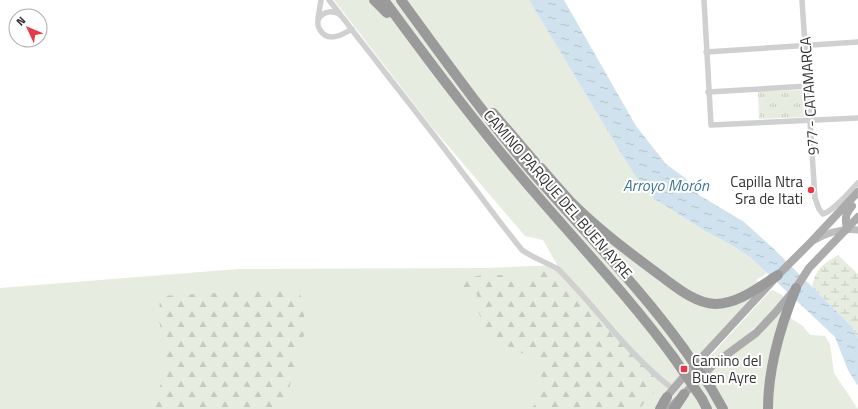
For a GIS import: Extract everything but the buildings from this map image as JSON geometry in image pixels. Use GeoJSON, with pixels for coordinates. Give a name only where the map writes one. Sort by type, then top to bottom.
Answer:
{"type":"FeatureCollection","features":[{"type":"Feature","properties":{"kind":"highway"},"geometry":{"type":"LineString","coordinates":[[374,0],[416,44]]}},
{"type":"Feature","properties":{"kind":"highway","name":"CAMINO PARQUE DEL BUEN AYRE"},"geometry":{"type":"LineString","coordinates":[[384,0],[476,123],[540,200],[654,330],[702,399],[707,409]]}},
{"type":"Feature","properties":{"kind":"highway","name":"CAMINO PARQUE DEL BUEN AYRE"},"geometry":{"type":"LineString","coordinates":[[401,0],[481,109],[534,174],[670,328],[712,388],[722,409]]}},
{"type":"Feature","properties":{"kind":"highway"},"geometry":{"type":"LineString","coordinates":[[435,48],[571,202],[605,233],[672,284],[697,299],[706,302],[725,303],[764,287],[778,275]]}},
{"type":"Feature","properties":{"kind":"highway"},"geometry":{"type":"LineString","coordinates":[[768,409],[769,386],[784,307],[796,288]]}},
{"type":"Feature","properties":{"kind":"highway"},"geometry":{"type":"LineString","coordinates":[[660,409],[670,393]]}},
{"type":"Feature","properties":{"kind":"highway"},"geometry":{"type":"LineString","coordinates":[[674,409],[684,394]]}},
{"type":"Feature","properties":{"kind":"main road"},"geometry":{"type":"LineString","coordinates":[[778,275],[858,192]]}},
{"type":"Feature","properties":{"kind":"main road"},"geometry":{"type":"LineString","coordinates":[[796,288],[809,268],[846,225],[846,214],[858,199]]}},
{"type":"Feature","properties":{"kind":"main road"},"geometry":{"type":"LineString","coordinates":[[812,241],[846,225],[858,217]]}},
{"type":"Feature","properties":{"kind":"main road"},"geometry":{"type":"LineString","coordinates":[[846,225],[858,230]]}},
{"type":"Feature","properties":{"kind":"main road"},"geometry":{"type":"LineString","coordinates":[[656,409],[764,287]]}},
{"type":"Feature","properties":{"kind":"main road"},"geometry":{"type":"LineString","coordinates":[[669,409],[714,364],[756,333],[784,307]]}},
{"type":"Feature","properties":{"kind":"street"},"geometry":{"type":"LineString","coordinates":[[320,0],[318,20],[320,32],[327,36],[339,37],[352,29]]}},
{"type":"Feature","properties":{"kind":"street"},"geometry":{"type":"LineString","coordinates":[[329,0],[522,250],[529,255],[548,262],[558,269],[670,393]]}},
{"type":"Feature","properties":{"kind":"street"},"geometry":{"type":"LineString","coordinates":[[704,0],[711,125],[810,119],[858,118]]}},
{"type":"Feature","properties":{"kind":"street","name":"977 - CATAMARCA"},"geometry":{"type":"LineString","coordinates":[[802,0],[815,198],[822,214],[835,206],[858,183]]}},
{"type":"Feature","properties":{"kind":"street"},"geometry":{"type":"LineString","coordinates":[[318,20],[324,13],[331,11],[340,14]]}},
{"type":"Feature","properties":{"kind":"street"},"geometry":{"type":"LineString","coordinates":[[706,52],[805,44],[858,42]]}},
{"type":"Feature","properties":{"kind":"street"},"geometry":{"type":"LineString","coordinates":[[708,92],[808,86]]}},
{"type":"Feature","properties":{"kind":"street"},"geometry":{"type":"LineString","coordinates":[[846,225],[858,221]]}},
{"type":"Feature","properties":{"kind":"green space"},"geometry":{"type":"Polygon","coordinates":[[[334,0],[529,0],[616,145],[653,198],[751,258],[767,273],[756,280],[765,289],[656,409],[0,409],[0,288],[238,269],[486,268],[557,265],[543,240],[525,236],[431,126],[334,0]]]}},
{"type":"Feature","properties":{"kind":"green space"},"geometry":{"type":"Polygon","coordinates":[[[806,90],[806,117],[759,119],[758,91],[806,90]]]}},
{"type":"Feature","properties":{"kind":"green space"},"geometry":{"type":"Polygon","coordinates":[[[838,255],[858,274],[858,339],[853,328],[812,287],[820,268],[838,255]]]}},
{"type":"Feature","properties":{"kind":"green space"},"geometry":{"type":"Polygon","coordinates":[[[534,269],[551,273],[576,293],[659,377],[654,392],[639,409],[530,409],[540,400],[542,367],[528,354],[506,351],[491,337],[478,312],[477,294],[459,289],[462,280],[471,277],[493,275],[524,278],[534,269]]]}},
{"type":"Feature","properties":{"kind":"green space"},"geometry":{"type":"Polygon","coordinates":[[[283,287],[299,288],[306,327],[287,396],[285,409],[151,409],[168,366],[159,320],[160,296],[283,287]]]}},
{"type":"Feature","properties":{"kind":"green space"},"geometry":{"type":"Polygon","coordinates":[[[773,290],[783,297],[775,307],[747,335],[706,367],[704,363],[770,291],[773,290]]]}},
{"type":"Feature","properties":{"kind":"green space"},"geometry":{"type":"Polygon","coordinates":[[[782,305],[792,319],[803,326],[810,335],[825,336],[830,344],[834,373],[858,409],[669,409],[744,342],[782,305]]]}},
{"type":"Feature","properties":{"kind":"green space"},"geometry":{"type":"Polygon","coordinates":[[[685,382],[688,386],[670,405],[668,402],[685,382]]]}},
{"type":"Feature","properties":{"kind":"water","name":"Arroyo Morón"},"geometry":{"type":"Polygon","coordinates":[[[529,0],[564,0],[636,126],[666,164],[685,178],[699,195],[744,222],[774,249],[853,328],[858,339],[858,386],[848,370],[835,337],[751,258],[653,198],[635,175],[616,145],[529,0]]]}},
{"type":"Feature","properties":{"kind":"place","name":"Capilla Ntra Sra de Itati"},"geometry":{"type":"Point","coordinates":[811,190]}},
{"type":"Feature","properties":{"kind":"place","name":"Camino del Buen Ayre"},"geometry":{"type":"Point","coordinates":[684,369]}}]}
